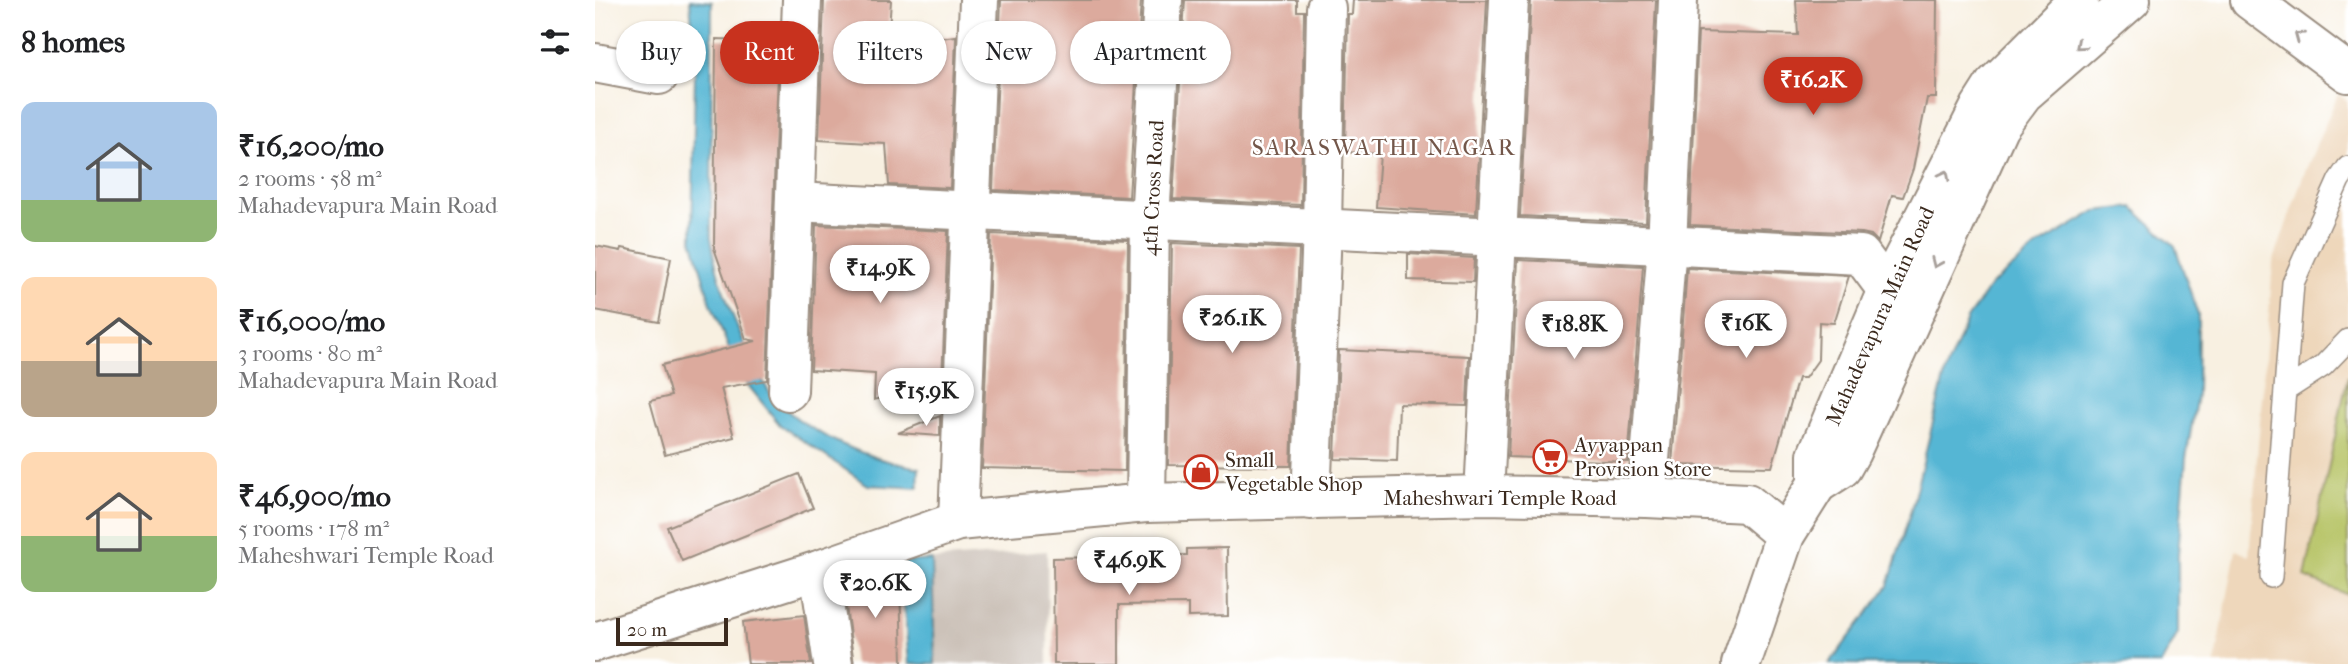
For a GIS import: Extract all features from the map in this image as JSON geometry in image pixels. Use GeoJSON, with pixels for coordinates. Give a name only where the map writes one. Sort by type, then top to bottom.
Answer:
{"type":"FeatureCollection","features":[{"type":"Feature","properties":{"kind":"street"},"geometry":{"type":"LineString","coordinates":[[788,391],[802,0]]}},
{"type":"Feature","properties":{"kind":"street"},"geometry":{"type":"LineString","coordinates":[[958,521],[979,0]]}},
{"type":"Feature","properties":{"kind":"street","name":"4th Cross Road"},"geometry":{"type":"LineString","coordinates":[[1146,503],[1150,220],[1163,0]]}},
{"type":"Feature","properties":{"kind":"street"},"geometry":{"type":"LineString","coordinates":[[1484,495],[1509,0]]}},
{"type":"Feature","properties":{"kind":"street"},"geometry":{"type":"LineString","coordinates":[[1647,498],[1667,245],[1678,0]]}},
{"type":"Feature","properties":{"kind":"street","name":"Mahadevapura Main Road"},"geometry":{"type":"LineString","coordinates":[[1741,664],[1785,535],[1817,484],[1817,455],[1887,290],[1980,107],[1994,85],[2079,0]]}},
{"type":"Feature","properties":{"kind":"street"},"geometry":{"type":"LineString","coordinates":[[1817,484],[1842,468],[1851,452],[1999,126],[2023,94],[2131,0]]}},
{"type":"Feature","properties":{"kind":"street"},"geometry":{"type":"LineString","coordinates":[[2250,0],[2348,73]]}},
{"type":"Feature","properties":{"kind":"street"},"geometry":{"type":"LineString","coordinates":[[1311,500],[1322,229],[1326,8]]}},
{"type":"Feature","properties":{"kind":"street"},"geometry":{"type":"LineString","coordinates":[[595,63],[616,67]]}},
{"type":"Feature","properties":{"kind":"street"},"geometry":{"type":"LineString","coordinates":[[795,202],[1861,254],[1887,290]]}},
{"type":"Feature","properties":{"kind":"street","name":"Maheshwari Temple Road"},"geometry":{"type":"LineString","coordinates":[[595,642],[819,570],[958,521],[1146,503],[1484,495],[1747,503],[1785,535]]}},
{"type":"Feature","properties":{"kind":"street"},"geometry":{"type":"LineString","coordinates":[[819,570],[833,664]]}},
{"type":"Feature","properties":{"kind":"lane"},"geometry":{"type":"LineString","coordinates":[[2271,577],[2293,283],[2339,180],[2348,167]]}},
{"type":"Feature","properties":{"kind":"lane"},"geometry":{"type":"LineString","coordinates":[[2286,390],[2323,366],[2348,340]]}},
{"type":"Feature","properties":{"kind":"shaded area"},"geometry":{"type":"Polygon","coordinates":[[[2338,94],[2348,102],[2348,376],[2305,577],[2348,595],[2348,664],[2215,664],[2236,550],[2249,556],[2273,263],[2302,179],[2338,94]]]}},
{"type":"Feature","properties":{"kind":"shaded area"},"geometry":{"type":"Polygon","coordinates":[[[1047,551],[1048,664],[935,664],[932,560],[1047,551]]]}},
{"type":"Feature","properties":{"kind":"green space"},"geometry":{"type":"Polygon","coordinates":[[[2348,376],[2348,595],[2305,577],[2348,376]]]}},
{"type":"Feature","properties":{"kind":"water"},"geometry":{"type":"Polygon","coordinates":[[[690,0],[712,2],[711,238],[721,282],[759,375],[776,400],[806,425],[861,452],[919,468],[918,488],[868,485],[780,425],[739,374],[710,301],[692,239],[695,84],[706,84],[706,21],[692,21],[690,0]]]}},
{"type":"Feature","properties":{"kind":"water"},"geometry":{"type":"Polygon","coordinates":[[[2132,207],[2175,246],[2198,315],[2197,395],[2186,458],[2178,554],[2178,633],[2161,664],[1829,664],[1888,586],[1911,510],[1946,370],[1967,319],[1990,286],[2039,245],[2096,211],[2132,207]]]}},
{"type":"Feature","properties":{"kind":"water"},"geometry":{"type":"Polygon","coordinates":[[[932,560],[935,664],[909,664],[900,562],[932,560]]]}},
{"type":"Feature","properties":{"kind":"building"},"geometry":{"type":"Polygon","coordinates":[[[824,0],[891,0],[890,21],[833,21],[833,84],[947,84],[947,37],[956,36],[950,188],[889,185],[886,144],[819,140],[824,0]]]}},
{"type":"Feature","properties":{"kind":"building"},"geometry":{"type":"Polygon","coordinates":[[[1001,0],[1141,0],[1140,21],[1070,21],[1070,84],[1136,84],[1129,197],[993,190],[997,84],[1056,84],[1056,21],[1000,21],[1001,0]]]}},
{"type":"Feature","properties":{"kind":"building"},"geometry":{"type":"Polygon","coordinates":[[[1185,0],[1297,0],[1297,11],[1304,11],[1301,205],[1173,199],[1180,84],[1231,84],[1231,21],[1184,21],[1185,0]]]}},
{"type":"Feature","properties":{"kind":"building"},"geometry":{"type":"Polygon","coordinates":[[[1353,0],[1487,0],[1476,214],[1376,207],[1380,154],[1345,152],[1348,14],[1352,14],[1353,0]]]}},
{"type":"Feature","properties":{"kind":"building"},"geometry":{"type":"Polygon","coordinates":[[[1531,0],[1656,0],[1646,222],[1520,216],[1531,0]]]}},
{"type":"Feature","properties":{"kind":"building"},"geometry":{"type":"Polygon","coordinates":[[[1796,0],[1937,0],[1936,98],[1927,98],[1913,169],[1903,197],[1892,195],[1878,242],[1871,235],[1862,233],[1690,225],[1698,32],[1798,35],[1796,0]]]}},
{"type":"Feature","properties":{"kind":"building"},"geometry":{"type":"Polygon","coordinates":[[[716,39],[720,39],[720,84],[777,84],[767,380],[721,388],[734,437],[665,455],[650,401],[671,396],[662,365],[756,341],[746,339],[714,248],[716,39]]]}},
{"type":"Feature","properties":{"kind":"building"},"geometry":{"type":"Polygon","coordinates":[[[816,225],[948,231],[942,381],[874,400],[875,374],[811,370],[816,225]]]}},
{"type":"Feature","properties":{"kind":"building"},"geometry":{"type":"Polygon","coordinates":[[[991,234],[1128,240],[1125,471],[982,468],[991,234]]]}},
{"type":"Feature","properties":{"kind":"building"},"geometry":{"type":"Polygon","coordinates":[[[1172,243],[1299,249],[1291,466],[1168,465],[1172,243]]]}},
{"type":"Feature","properties":{"kind":"building"},"geometry":{"type":"Polygon","coordinates":[[[595,246],[621,251],[622,248],[671,258],[659,322],[595,310],[595,246]]]}},
{"type":"Feature","properties":{"kind":"building"},"geometry":{"type":"Polygon","coordinates":[[[1408,254],[1474,258],[1473,282],[1408,280],[1408,254]]]}},
{"type":"Feature","properties":{"kind":"building"},"geometry":{"type":"Polygon","coordinates":[[[1518,260],[1643,266],[1628,462],[1508,457],[1518,260]]]}},
{"type":"Feature","properties":{"kind":"building"},"geometry":{"type":"Polygon","coordinates":[[[1687,268],[1849,276],[1834,323],[1819,322],[1818,360],[1805,378],[1798,378],[1772,467],[1672,465],[1687,268]]]}},
{"type":"Feature","properties":{"kind":"building"},"geometry":{"type":"Polygon","coordinates":[[[1339,350],[1469,356],[1467,406],[1399,404],[1397,461],[1335,459],[1339,350]]]}},
{"type":"Feature","properties":{"kind":"building"},"geometry":{"type":"Polygon","coordinates":[[[940,416],[940,436],[898,433],[940,416]]]}},
{"type":"Feature","properties":{"kind":"building"},"geometry":{"type":"Polygon","coordinates":[[[799,474],[813,508],[682,561],[667,527],[799,474]]]}},
{"type":"Feature","properties":{"kind":"building"},"geometry":{"type":"Polygon","coordinates":[[[1227,548],[1228,616],[1188,617],[1188,604],[1119,605],[1119,664],[1054,664],[1053,558],[1187,555],[1187,549],[1227,548]]]}},
{"type":"Feature","properties":{"kind":"building"},"geometry":{"type":"Polygon","coordinates":[[[900,578],[902,664],[854,664],[843,585],[859,579],[900,578]]]}},
{"type":"Feature","properties":{"kind":"building"},"geometry":{"type":"Polygon","coordinates":[[[804,615],[811,664],[748,664],[743,622],[804,615]]]}},
{"type":"Feature","properties":{"kind":"place","name":"Ayyappan Provision Store"},"geometry":{"type":"Point","coordinates":[1550,457]}},
{"type":"Feature","properties":{"kind":"place","name":"Small Vegetable Shop"},"geometry":{"type":"Point","coordinates":[1201,472]}},
{"type":"Feature","properties":{"kind":"district","name":"SARASWATHI NAGAR"},"geometry":{"type":"Point","coordinates":[1384,147]}}]}
